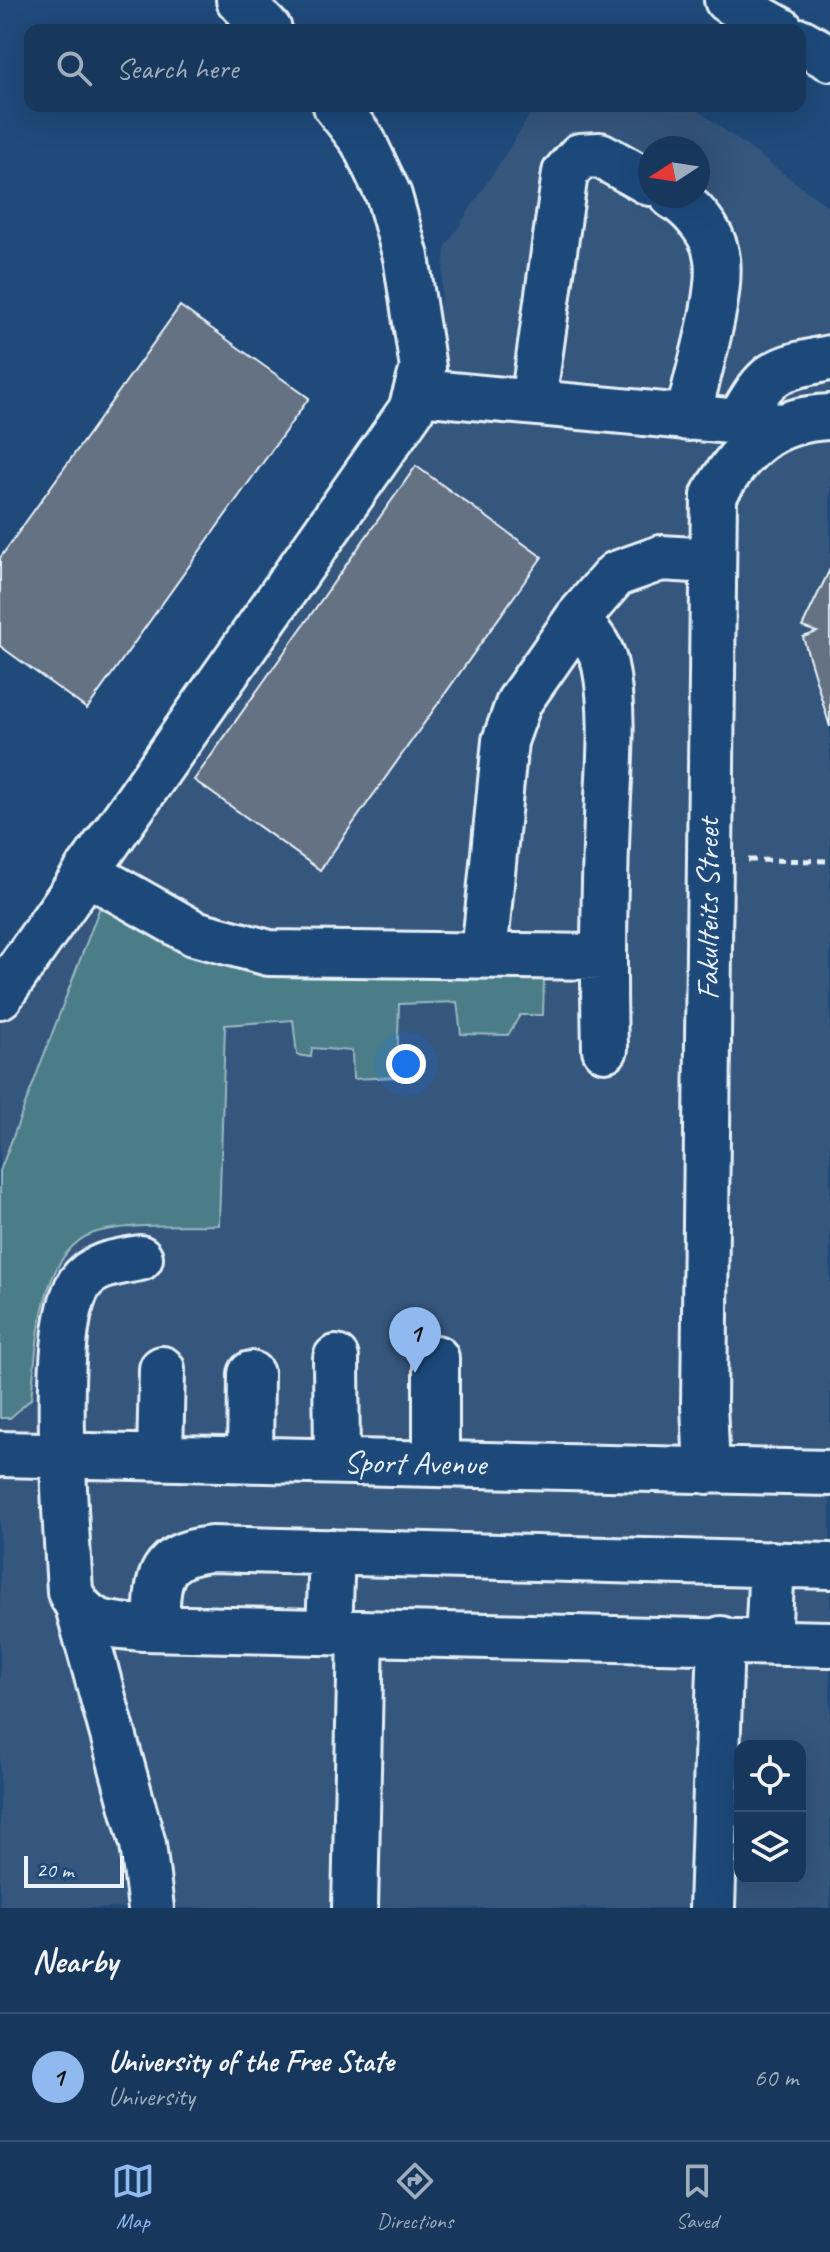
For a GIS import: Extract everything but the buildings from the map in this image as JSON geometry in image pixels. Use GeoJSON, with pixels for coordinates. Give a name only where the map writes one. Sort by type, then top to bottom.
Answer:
{"type":"FeatureCollection","features":[{"type":"Feature","properties":{"kind":"street"},"geometry":{"type":"LineString","coordinates":[[239,0],[263,24]]}},
{"type":"Feature","properties":{"kind":"street"},"geometry":{"type":"LineString","coordinates":[[727,0],[770,24]]}},
{"type":"Feature","properties":{"kind":"street"},"geometry":{"type":"LineString","coordinates":[[806,44],[830,58]]}},
{"type":"Feature","properties":{"kind":"street"},"geometry":{"type":"LineString","coordinates":[[0,996],[411,410],[419,392],[423,368],[410,285],[389,196],[363,141],[341,112]]}},
{"type":"Feature","properties":{"kind":"street"},"geometry":{"type":"LineString","coordinates":[[533,402],[565,173],[580,156],[600,155],[638,176]]}},
{"type":"Feature","properties":{"kind":"street"},"geometry":{"type":"LineString","coordinates":[[687,208],[708,232],[717,254],[717,283],[688,418]]}},
{"type":"Feature","properties":{"kind":"street"},"geometry":{"type":"LineString","coordinates":[[739,422],[759,386],[771,375],[830,358]]}},
{"type":"Feature","properties":{"kind":"street"},"geometry":{"type":"LineString","coordinates":[[419,392],[782,426]]}},
{"type":"Feature","properties":{"kind":"street","name":"Fakulteits Street"},"geometry":{"type":"LineString","coordinates":[[707,1471],[704,1390],[707,860],[714,495],[735,460],[758,439],[782,426],[830,417]]}},
{"type":"Feature","properties":{"kind":"street"},"geometry":{"type":"LineString","coordinates":[[484,955],[510,723],[519,702],[577,619],[616,574],[661,558],[711,561]]}},
{"type":"Feature","properties":{"kind":"street"},"geometry":{"type":"LineString","coordinates":[[577,619],[598,644],[605,665],[607,691],[610,739],[602,957],[605,1049]]}},
{"type":"Feature","properties":{"kind":"street"},"geometry":{"type":"LineString","coordinates":[[86,872],[194,933],[269,953],[602,957]]}},
{"type":"Feature","properties":{"kind":"street"},"geometry":{"type":"LineString","coordinates":[[140,1258],[100,1266],[80,1281],[65,1314],[62,1455],[70,1592],[79,1610],[143,1844],[151,1908]]}},
{"type":"Feature","properties":{"kind":"street"},"geometry":{"type":"LineString","coordinates":[[336,1358],[337,1461]]}},
{"type":"Feature","properties":{"kind":"street"},"geometry":{"type":"LineString","coordinates":[[436,1358],[436,1463]]}},
{"type":"Feature","properties":{"kind":"street"},"geometry":{"type":"LineString","coordinates":[[160,1457],[162,1369]]}},
{"type":"Feature","properties":{"kind":"street"},"geometry":{"type":"LineString","coordinates":[[250,1459],[251,1374]]}},
{"type":"Feature","properties":{"kind":"street","name":"Sport Avenue"},"geometry":{"type":"LineString","coordinates":[[0,1454],[830,1473]]}},
{"type":"Feature","properties":{"kind":"street"},"geometry":{"type":"LineString","coordinates":[[156,1628],[158,1582],[170,1564],[185,1552],[332,1552],[830,1566]]}},
{"type":"Feature","properties":{"kind":"street"},"geometry":{"type":"LineString","coordinates":[[332,1552],[345,1633],[355,1908]]}},
{"type":"Feature","properties":{"kind":"street"},"geometry":{"type":"LineString","coordinates":[[768,1641],[772,1564]]}},
{"type":"Feature","properties":{"kind":"street"},"geometry":{"type":"LineString","coordinates":[[79,1610],[96,1622],[156,1628],[721,1639],[830,1644]]}},
{"type":"Feature","properties":{"kind":"street"},"geometry":{"type":"LineString","coordinates":[[712,1908],[721,1639]]}},
{"type":"Feature","properties":{"kind":"path"},"geometry":{"type":"LineString","coordinates":[[707,860],[830,861]]}},
{"type":"Feature","properties":{"kind":"shaded area"},"geometry":{"type":"Polygon","coordinates":[[[532,112],[700,112],[830,208],[830,1908],[0,1908],[0,1000],[432,396],[445,248],[532,112]]]}},
{"type":"Feature","properties":{"kind":"green space"},"geometry":{"type":"Polygon","coordinates":[[[114,870],[215,925],[286,942],[545,942],[543,1015],[520,1015],[508,1035],[461,1034],[457,1002],[399,1004],[397,1077],[353,1079],[352,1051],[312,1048],[311,1057],[297,1055],[293,1020],[225,1025],[219,1225],[130,1227],[101,1231],[80,1240],[64,1256],[45,1302],[31,1399],[10,1418],[0,1418],[0,1171],[114,870]]]}},
{"type":"Feature","properties":{"kind":"place","name":"University of the Free State"},"geometry":{"type":"Point","coordinates":[415,1373]}}]}
